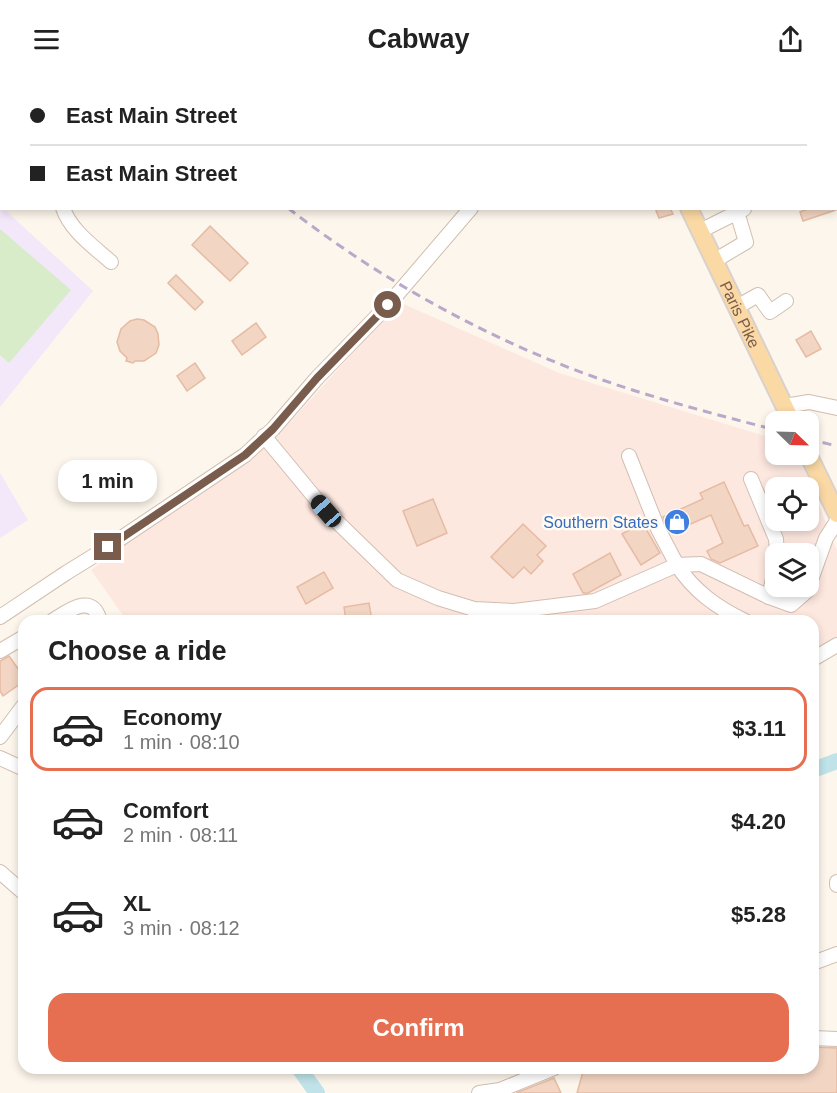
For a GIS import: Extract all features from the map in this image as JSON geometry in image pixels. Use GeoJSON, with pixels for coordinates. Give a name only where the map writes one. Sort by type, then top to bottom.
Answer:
{"type":"FeatureCollection","features":[{"type":"Feature","properties":{"kind":"main road","name":"Paris Pike"},"geometry":{"type":"LineString","coordinates":[[689,210],[787,411]]}},
{"type":"Feature","properties":{"kind":"main road"},"geometry":{"type":"LineString","coordinates":[[813,465],[837,514]]}},
{"type":"Feature","properties":{"kind":"street"},"geometry":{"type":"LineString","coordinates":[[64,210],[82,236],[111,262]]}},
{"type":"Feature","properties":{"kind":"street"},"geometry":{"type":"LineString","coordinates":[[0,617],[245,455],[388,305],[466,210]]}},
{"type":"Feature","properties":{"kind":"street"},"geometry":{"type":"LineString","coordinates":[[700,231],[740,210],[746,242],[714,261]]}},
{"type":"Feature","properties":{"kind":"street"},"geometry":{"type":"LineString","coordinates":[[736,307],[758,295],[770,312],[786,302]]}},
{"type":"Feature","properties":{"kind":"street"},"geometry":{"type":"LineString","coordinates":[[785,406],[809,402],[837,408]]}},
{"type":"Feature","properties":{"kind":"street"},"geometry":{"type":"LineString","coordinates":[[264,436],[326,511],[397,580],[438,598],[474,609],[514,611],[596,602],[677,565],[701,564],[765,595]]}},
{"type":"Feature","properties":{"kind":"street"},"geometry":{"type":"LineString","coordinates":[[629,456],[658,529],[688,582],[707,599],[735,615]]}},
{"type":"Feature","properties":{"kind":"street"},"geometry":{"type":"LineString","coordinates":[[751,479],[776,543]]}},
{"type":"Feature","properties":{"kind":"street"},"geometry":{"type":"LineString","coordinates":[[819,558],[826,538],[837,521]]}},
{"type":"Feature","properties":{"kind":"street"},"geometry":{"type":"LineString","coordinates":[[769,597],[791,605],[800,597]]}},
{"type":"Feature","properties":{"kind":"street"},"geometry":{"type":"LineString","coordinates":[[62,615],[77,606],[84,605],[92,608],[98,615]]}},
{"type":"Feature","properties":{"kind":"street"},"geometry":{"type":"LineString","coordinates":[[0,651],[18,640]]}},
{"type":"Feature","properties":{"kind":"street"},"geometry":{"type":"LineString","coordinates":[[819,644],[834,646]]}},
{"type":"Feature","properties":{"kind":"street"},"geometry":{"type":"LineString","coordinates":[[819,655],[834,646]]}},
{"type":"Feature","properties":{"kind":"street"},"geometry":{"type":"LineString","coordinates":[[0,737],[18,713]]}},
{"type":"Feature","properties":{"kind":"street"},"geometry":{"type":"LineString","coordinates":[[0,758],[18,766]]}},
{"type":"Feature","properties":{"kind":"street"},"geometry":{"type":"LineString","coordinates":[[0,872],[18,888]]}},
{"type":"Feature","properties":{"kind":"street"},"geometry":{"type":"LineString","coordinates":[[819,961],[837,954]]}},
{"type":"Feature","properties":{"kind":"street"},"geometry":{"type":"LineString","coordinates":[[819,1038],[837,1039]]}},
{"type":"Feature","properties":{"kind":"street"},"geometry":{"type":"LineString","coordinates":[[479,1093],[500,1090],[539,1074]]}},
{"type":"Feature","properties":{"kind":"shaded area"},"geometry":{"type":"Polygon","coordinates":[[[0,210],[5,210],[93,291],[0,407],[0,210]]]}},
{"type":"Feature","properties":{"kind":"shaded area"},"geometry":{"type":"Polygon","coordinates":[[[399,302],[559,373],[765,436],[765,465],[803,465],[808,477],[765,477],[765,531],[819,531],[819,505],[837,550],[837,639],[819,650],[819,615],[123,615],[91,570],[142,531],[232,472],[282,431],[399,302]]]}},
{"type":"Feature","properties":{"kind":"shaded area"},"geometry":{"type":"Polygon","coordinates":[[[0,473],[28,520],[0,538],[0,473]]]}},
{"type":"Feature","properties":{"kind":"green space"},"geometry":{"type":"Polygon","coordinates":[[[0,229],[71,290],[9,363],[0,355],[0,229]]]}},
{"type":"Feature","properties":{"kind":"building"},"geometry":{"type":"Polygon","coordinates":[[[656,210],[671,210],[673,214],[659,218],[656,210]]]}},
{"type":"Feature","properties":{"kind":"building"},"geometry":{"type":"Polygon","coordinates":[[[805,210],[836,210],[803,221],[800,212],[805,210]]]}},
{"type":"Feature","properties":{"kind":"building"},"geometry":{"type":"Polygon","coordinates":[[[210,226],[248,263],[230,281],[192,245],[210,226]]]}},
{"type":"Feature","properties":{"kind":"building"},"geometry":{"type":"Polygon","coordinates":[[[176,275],[203,302],[195,310],[168,283],[176,275]]]}},
{"type":"Feature","properties":{"kind":"building"},"geometry":{"type":"Polygon","coordinates":[[[144,320],[155,327],[159,345],[156,353],[144,361],[133,363],[126,361],[127,358],[120,351],[117,342],[121,329],[130,321],[144,320]]]}},
{"type":"Feature","properties":{"kind":"building"},"geometry":{"type":"Polygon","coordinates":[[[256,323],[266,337],[242,355],[232,341],[256,323]]]}},
{"type":"Feature","properties":{"kind":"building"},"geometry":{"type":"Polygon","coordinates":[[[811,331],[821,349],[806,357],[796,340],[811,331]]]}},
{"type":"Feature","properties":{"kind":"building"},"geometry":{"type":"Polygon","coordinates":[[[195,363],[205,378],[187,391],[177,376],[195,363]]]}},
{"type":"Feature","properties":{"kind":"building","name":"Southern States"},"geometry":{"type":"Polygon","coordinates":[[[724,482],[744,526],[748,525],[758,546],[720,563],[711,559],[707,551],[723,543],[711,515],[670,533],[663,517],[703,499],[700,493],[724,482]]]}},
{"type":"Feature","properties":{"kind":"building"},"geometry":{"type":"Polygon","coordinates":[[[433,499],[447,533],[417,546],[403,511],[433,499]]]}},
{"type":"Feature","properties":{"kind":"building"},"geometry":{"type":"Polygon","coordinates":[[[642,522],[660,553],[641,565],[622,534],[642,522]]]}},
{"type":"Feature","properties":{"kind":"building"},"geometry":{"type":"Polygon","coordinates":[[[523,524],[546,546],[537,555],[543,561],[531,574],[524,567],[513,578],[491,557],[523,524]]]}},
{"type":"Feature","properties":{"kind":"building"},"geometry":{"type":"Polygon","coordinates":[[[610,553],[621,575],[588,593],[583,593],[573,574],[610,553]]]}},
{"type":"Feature","properties":{"kind":"building"},"geometry":{"type":"Polygon","coordinates":[[[324,572],[333,588],[306,604],[297,587],[324,572]]]}},
{"type":"Feature","properties":{"kind":"building"},"geometry":{"type":"Polygon","coordinates":[[[369,603],[371,615],[345,615],[344,607],[369,603]]]}},
{"type":"Feature","properties":{"kind":"building"},"geometry":{"type":"Polygon","coordinates":[[[9,656],[18,669],[18,685],[3,696],[0,691],[0,661],[9,656]]]}},
{"type":"Feature","properties":{"kind":"building"},"geometry":{"type":"Polygon","coordinates":[[[819,1047],[837,1048],[837,1093],[577,1093],[582,1074],[819,1074],[819,1047]]]}},
{"type":"Feature","properties":{"kind":"building"},"geometry":{"type":"Polygon","coordinates":[[[554,1078],[561,1093],[516,1093],[554,1078]]]}},
{"type":"Feature","properties":{"kind":"waterway"},"geometry":{"type":"LineString","coordinates":[[819,768],[837,761]]}},
{"type":"Feature","properties":{"kind":"waterway"},"geometry":{"type":"LineString","coordinates":[[303,1074],[317,1093]]}},
{"type":"Feature","properties":{"kind":"railway"},"geometry":{"type":"LineString","coordinates":[[291,210],[354,255],[423,298],[533,353],[646,394],[765,427]]}},
{"type":"Feature","properties":{"kind":"railway"},"geometry":{"type":"LineString","coordinates":[[819,442],[837,446]]}},
{"type":"Feature","properties":{"kind":"place","name":"Southern States"},"geometry":{"type":"Point","coordinates":[677,522]}},
{"type":"Feature","properties":{"kind":"route"},"geometry":{"type":"LineString","coordinates":[[108,547],[245,455],[273,429],[317,378],[388,305]]}}]}
